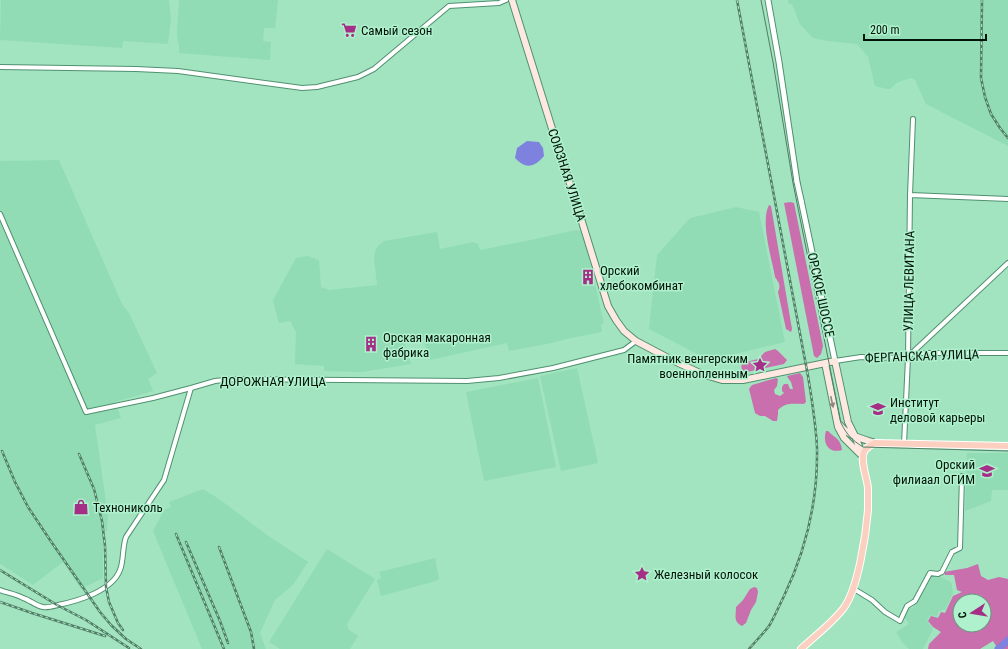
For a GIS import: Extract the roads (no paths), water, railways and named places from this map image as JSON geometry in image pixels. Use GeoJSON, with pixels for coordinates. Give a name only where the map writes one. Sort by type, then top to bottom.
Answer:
{"type":"FeatureCollection","features":[{"type":"Feature","properties":{"kind":"main road","name":"СОЮЗНАЯ УЛИЦА"},"geometry":{"type":"LineString","coordinates":[[512,0],[608,306],[624,331],[636,340],[670,359],[712,378],[722,380],[743,380],[835,361]]}},
{"type":"Feature","properties":{"kind":"main road","name":"ОРСКОЕ ШОССЕ"},"geometry":{"type":"LineString","coordinates":[[835,361],[848,422],[863,457]]}},
{"type":"Feature","properties":{"kind":"main road"},"geometry":{"type":"LineString","coordinates":[[824,363],[838,427],[844,438],[863,457]]}},
{"type":"Feature","properties":{"kind":"main road"},"geometry":{"type":"LineString","coordinates":[[836,419],[844,430],[854,436],[875,443],[1008,446]]}},
{"type":"Feature","properties":{"kind":"main road"},"geometry":{"type":"LineString","coordinates":[[801,649],[843,608],[854,589],[865,534],[868,510],[868,488],[863,457],[864,451],[875,443]]}},
{"type":"Feature","properties":{"kind":"street"},"geometry":{"type":"LineString","coordinates":[[0,67],[136,69],[178,72],[302,88],[317,87],[358,77],[374,69],[449,6],[499,3],[506,0]]}},
{"type":"Feature","properties":{"kind":"street","name":"ОРСКОЕ ШОССЕ"},"geometry":{"type":"LineString","coordinates":[[768,0],[801,200],[835,361]]}},
{"type":"Feature","properties":{"kind":"street","name":"УЛИЦА ЛЕВИТАНА"},"geometry":{"type":"LineString","coordinates":[[904,444],[908,358],[912,119]]}},
{"type":"Feature","properties":{"kind":"street"},"geometry":{"type":"LineString","coordinates":[[910,195],[1008,199]]}},
{"type":"Feature","properties":{"kind":"street","name":"ДОРОЖНАЯ УЛИЦА"},"geometry":{"type":"LineString","coordinates":[[0,214],[86,412],[153,398],[215,381],[234,379],[460,381],[499,378],[553,368],[624,350],[636,340]]}},
{"type":"Feature","properties":{"kind":"street"},"geometry":{"type":"LineString","coordinates":[[912,353],[1008,263]]}},
{"type":"Feature","properties":{"kind":"street","name":"ФЕРГАНСКАЯ УЛИЦА"},"geometry":{"type":"LineString","coordinates":[[835,361],[861,357],[908,358],[912,353],[1008,353]]}},
{"type":"Feature","properties":{"kind":"street"},"geometry":{"type":"LineString","coordinates":[[0,590],[22,597],[44,608],[77,601],[106,587],[112,582],[120,571],[126,537],[164,480],[191,388]]}},
{"type":"Feature","properties":{"kind":"street"},"geometry":{"type":"LineString","coordinates":[[854,589],[872,600],[885,612],[900,621],[907,606],[915,601],[930,573],[938,574],[942,572],[952,552],[960,548],[962,476]]}},
{"type":"Feature","properties":{"kind":"water"},"geometry":{"type":"Polygon","coordinates":[[[527,141],[539,142],[543,148],[544,156],[537,163],[530,166],[522,164],[515,158],[517,148],[527,141]]]}},
{"type":"Feature","properties":{"kind":"waterway"},"geometry":{"type":"LineString","coordinates":[[998,649],[1008,640]]}},
{"type":"Feature","properties":{"kind":"tram line"},"geometry":{"type":"LineString","coordinates":[[761,0],[793,183],[843,427],[850,437],[863,447],[1008,451]]}},
{"type":"Feature","properties":{"kind":"railway"},"geometry":{"type":"LineString","coordinates":[[737,0],[808,376],[815,421],[817,448],[817,467],[813,506],[799,561],[771,622],[767,629],[749,649]]}},
{"type":"Feature","properties":{"kind":"railway"},"geometry":{"type":"LineString","coordinates":[[982,0],[981,78],[985,97],[991,114],[1008,138]]}},
{"type":"Feature","properties":{"kind":"railway"},"geometry":{"type":"LineString","coordinates":[[2,451],[15,482],[28,507],[100,612],[126,639],[141,649]]}},
{"type":"Feature","properties":{"kind":"railway"},"geometry":{"type":"LineString","coordinates":[[79,454],[94,489],[102,521],[105,546],[106,587],[109,602],[118,623],[123,630]]}},
{"type":"Feature","properties":{"kind":"railway"},"geometry":{"type":"LineString","coordinates":[[176,534],[224,649]]}},
{"type":"Feature","properties":{"kind":"railway"},"geometry":{"type":"LineString","coordinates":[[186,542],[228,643]]}},
{"type":"Feature","properties":{"kind":"railway"},"geometry":{"type":"LineString","coordinates":[[219,547],[251,632],[254,649]]}},
{"type":"Feature","properties":{"kind":"railway"},"geometry":{"type":"LineString","coordinates":[[0,570],[57,605],[86,620],[129,648]]}},
{"type":"Feature","properties":{"kind":"railway"},"geometry":{"type":"LineString","coordinates":[[0,602],[105,636]]}},
{"type":"Feature","properties":{"kind":"place","name":"Самый сезон"},"geometry":{"type":"Point","coordinates":[349,30]}},
{"type":"Feature","properties":{"kind":"place","name":"Орский хлебокомбинат"},"geometry":{"type":"Point","coordinates":[588,277]}},
{"type":"Feature","properties":{"kind":"place","name":"Орская макаронная фабрика"},"geometry":{"type":"Point","coordinates":[371,344]}},
{"type":"Feature","properties":{"kind":"place","name":"Памятник венгерским военнопленным"},"geometry":{"type":"Point","coordinates":[760,365]}},
{"type":"Feature","properties":{"kind":"place","name":"Институт деловой карьеры"},"geometry":{"type":"Point","coordinates":[878,409]}},
{"type":"Feature","properties":{"kind":"place","name":"Орский филиаал ОГИМ"},"geometry":{"type":"Point","coordinates":[987,471]}},
{"type":"Feature","properties":{"kind":"place","name":"Технониколь"},"geometry":{"type":"Point","coordinates":[81,507]}},
{"type":"Feature","properties":{"kind":"place","name":"Железный колосок"},"geometry":{"type":"Point","coordinates":[642,574]}}]}
